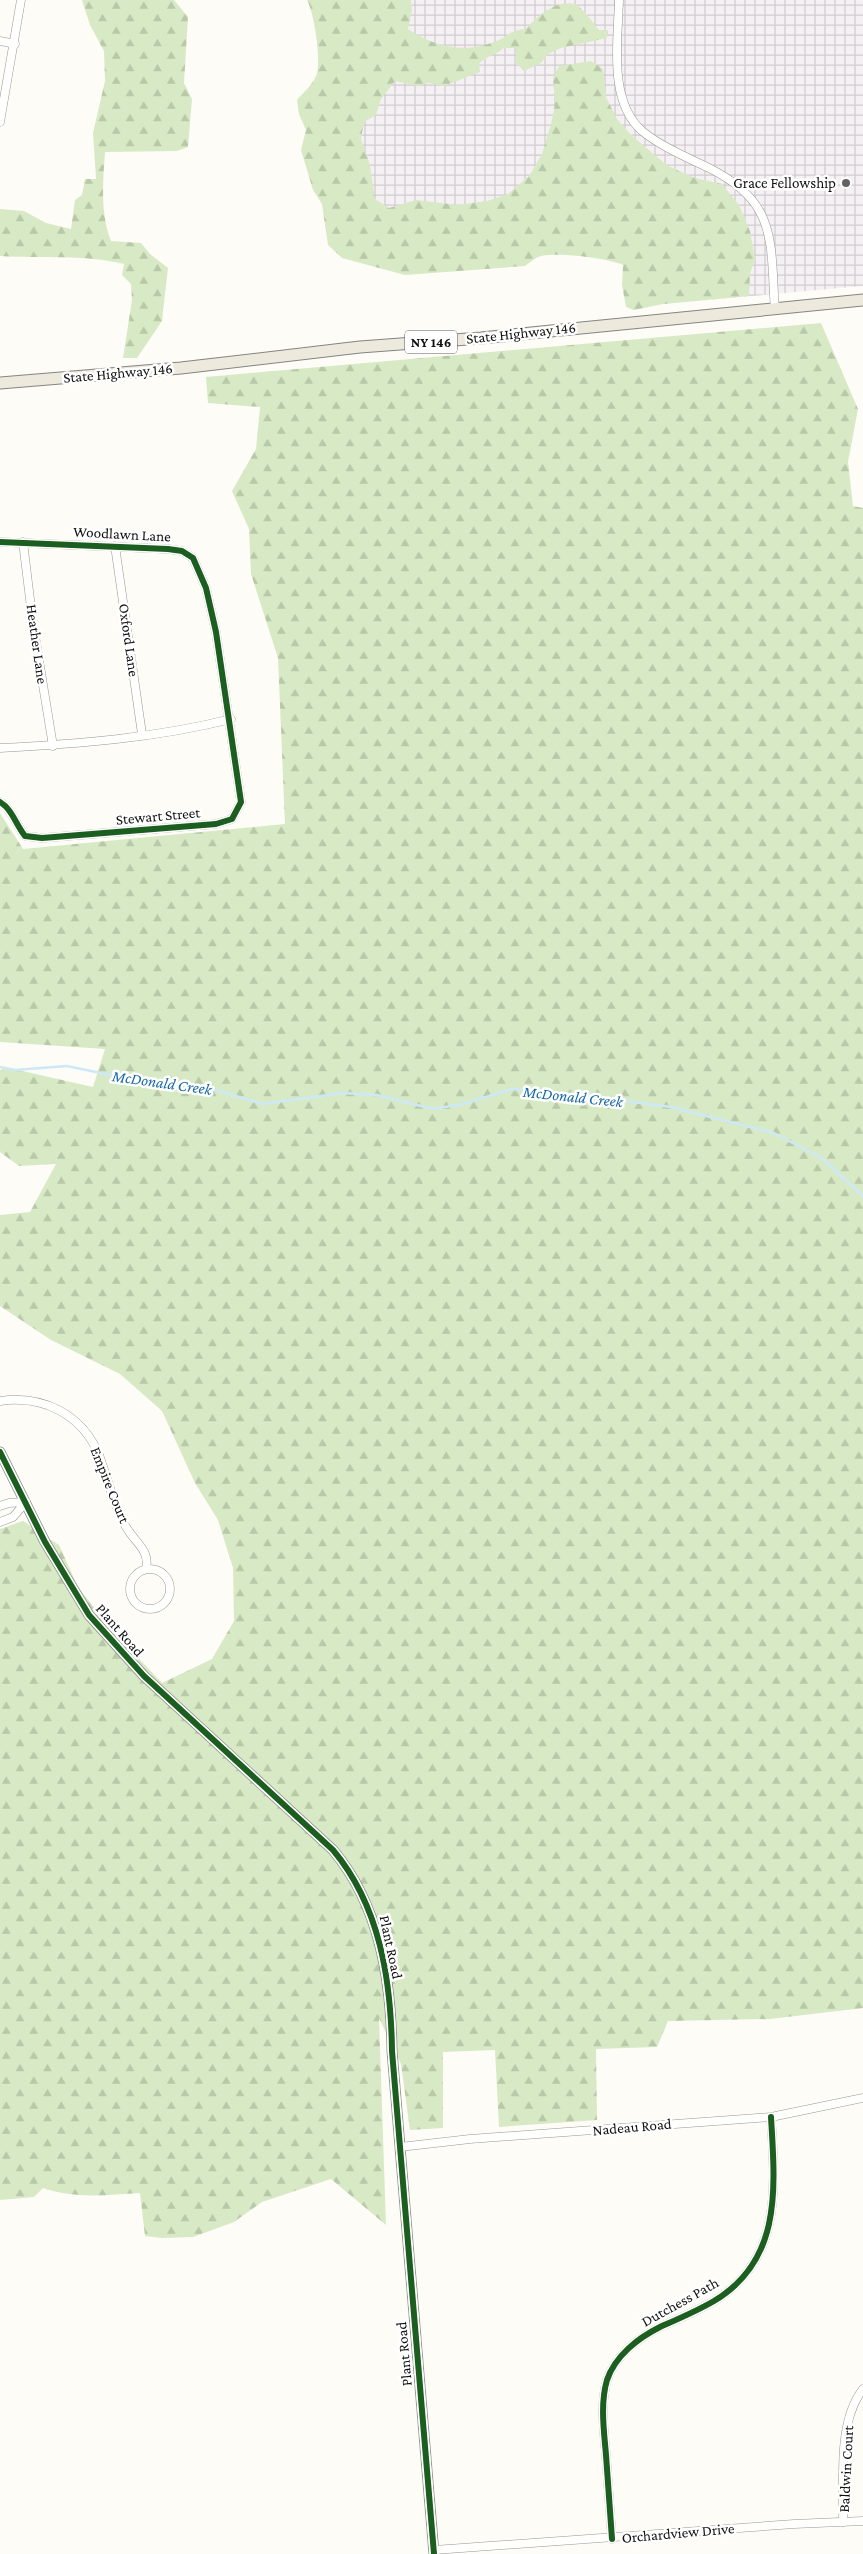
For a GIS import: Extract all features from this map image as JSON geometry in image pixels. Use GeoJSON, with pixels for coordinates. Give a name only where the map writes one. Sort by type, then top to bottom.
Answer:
{"type":"FeatureCollection","features":[{"type":"Feature","properties":{"kind":"main road","name":"State Highway 146"},"geometry":{"type":"LineString","coordinates":[[0,384],[181,368],[360,347],[481,338],[863,300]]}},
{"type":"Feature","properties":{"kind":"street"},"geometry":{"type":"LineString","coordinates":[[0,122],[16,44],[21,0]]}},
{"type":"Feature","properties":{"kind":"street"},"geometry":{"type":"LineString","coordinates":[[619,0],[618,62],[621,90],[626,110],[641,130],[670,149],[741,187],[760,211],[768,231],[774,309]]}},
{"type":"Feature","properties":{"kind":"street"},"geometry":{"type":"LineString","coordinates":[[0,41],[16,44]]}},
{"type":"Feature","properties":{"kind":"street","name":"Woodlawn Lane"},"geometry":{"type":"LineString","coordinates":[[0,542],[115,546],[182,551],[193,558],[206,588],[216,632],[231,719]]}},
{"type":"Feature","properties":{"kind":"street","name":"Heather Lane"},"geometry":{"type":"LineString","coordinates":[[23,542],[33,624],[53,746]]}},
{"type":"Feature","properties":{"kind":"street","name":"Oxford Lane"},"geometry":{"type":"LineString","coordinates":[[115,546],[142,734]]}},
{"type":"Feature","properties":{"kind":"street"},"geometry":{"type":"LineString","coordinates":[[0,748],[53,746],[203,726],[231,719]]}},
{"type":"Feature","properties":{"kind":"street","name":"Stewart Street"},"geometry":{"type":"LineString","coordinates":[[0,802],[8,806],[17,825],[25,836],[42,838],[216,824],[232,819],[241,802],[231,719]]}},
{"type":"Feature","properties":{"kind":"street","name":"Empire Court"},"geometry":{"type":"LineString","coordinates":[[0,1401],[28,1400],[47,1404],[64,1412],[81,1426],[98,1453],[118,1510],[128,1530],[145,1553],[148,1560],[146,1569]]}},
{"type":"Feature","properties":{"kind":"street","name":"Plant Road"},"geometry":{"type":"LineString","coordinates":[[0,1452],[66,1580],[89,1615],[144,1676],[318,1834],[349,1869],[371,1912],[384,1964],[391,2012],[392,2051],[434,2552]]}},
{"type":"Feature","properties":{"kind":"street"},"geometry":{"type":"LineString","coordinates":[[0,1506],[9,1503],[26,1502]]}},
{"type":"Feature","properties":{"kind":"street"},"geometry":{"type":"LineString","coordinates":[[0,1522],[13,1517],[26,1502]]}},
{"type":"Feature","properties":{"kind":"street"},"geometry":{"type":"LineString","coordinates":[[146,1569],[160,1571],[169,1581],[170,1595],[167,1601],[156,1608],[143,1608],[133,1599],[131,1593],[130,1587],[135,1576],[146,1569]]}},
{"type":"Feature","properties":{"kind":"street","name":"Nadeau Road"},"geometry":{"type":"LineString","coordinates":[[400,2147],[771,2117],[863,2098]]}},
{"type":"Feature","properties":{"kind":"street","name":"Dutchess Path"},"geometry":{"type":"LineString","coordinates":[[612,2539],[603,2418],[604,2394],[608,2378],[616,2363],[634,2344],[648,2333],[714,2301],[729,2290],[752,2266],[761,2250],[772,2210],[774,2180],[771,2117]]}},
{"type":"Feature","properties":{"kind":"street","name":"Baldwin Court"},"geometry":{"type":"LineString","coordinates":[[843,2522],[848,2419],[854,2401],[863,2389]]}},
{"type":"Feature","properties":{"kind":"street","name":"Orchardview Drive"},"geometry":{"type":"LineString","coordinates":[[434,2552],[680,2532],[863,2521]]}},
{"type":"Feature","properties":{"kind":"shaded area"},"geometry":{"type":"Polygon","coordinates":[[[388,0],[863,0],[863,286],[663,304],[644,183],[366,216],[353,116],[388,0]]]}},
{"type":"Feature","properties":{"kind":"green space"},"geometry":{"type":"Polygon","coordinates":[[[82,0],[174,0],[188,17],[184,83],[192,99],[188,147],[177,151],[105,152],[104,209],[111,241],[141,243],[150,254],[168,268],[162,321],[137,358],[123,358],[132,300],[131,284],[122,275],[124,264],[78,258],[0,256],[0,209],[24,211],[46,223],[71,229],[75,200],[82,195],[85,179],[96,179],[93,133],[105,81],[104,51],[90,25],[82,0]]]}},
{"type":"Feature","properties":{"kind":"green space"},"geometry":{"type":"Polygon","coordinates":[[[307,0],[411,0],[412,11],[408,29],[438,44],[460,48],[483,46],[499,40],[512,32],[526,29],[541,14],[561,4],[568,3],[578,6],[599,30],[608,30],[607,38],[561,48],[548,54],[541,63],[524,71],[516,63],[516,48],[504,48],[479,64],[480,72],[444,86],[428,83],[418,86],[395,81],[381,99],[376,115],[364,122],[361,139],[370,165],[375,199],[389,208],[416,200],[458,205],[487,201],[508,194],[529,176],[542,154],[555,105],[553,78],[559,66],[591,61],[603,69],[606,97],[617,119],[631,135],[668,166],[695,178],[722,184],[739,205],[750,231],[755,259],[750,274],[749,296],[663,304],[634,310],[626,307],[622,285],[623,265],[616,262],[568,255],[545,255],[538,257],[525,266],[405,275],[342,258],[328,245],[322,204],[313,190],[301,150],[306,130],[299,114],[297,100],[315,78],[318,62],[315,27],[307,0]]]}},
{"type":"Feature","properties":{"kind":"green space"},"geometry":{"type":"Polygon","coordinates":[[[821,323],[858,409],[848,462],[853,506],[863,508],[863,2008],[770,2019],[668,2021],[657,2047],[596,2049],[597,2120],[499,2127],[495,2050],[443,2052],[443,2128],[410,2130],[401,2064],[379,2018],[386,2225],[331,2179],[262,2202],[234,2222],[193,2237],[162,2238],[145,2236],[140,2193],[79,2195],[43,2188],[34,2197],[0,2200],[0,1529],[23,1521],[59,1545],[78,1587],[111,1629],[162,1683],[212,1659],[234,1621],[233,1568],[218,1520],[195,1483],[162,1411],[120,1374],[51,1340],[0,1306],[0,1215],[30,1212],[56,1164],[19,1166],[0,1152],[0,1070],[5,1067],[93,1087],[105,1049],[0,1042],[0,813],[23,849],[285,824],[278,658],[251,574],[249,529],[232,491],[256,449],[260,407],[208,403],[206,377],[821,323]]]}},
{"type":"Feature","properties":{"kind":"waterway","name":"McDonald Creek"},"geometry":{"type":"LineString","coordinates":[[0,1067],[15,1070],[67,1066],[139,1081],[206,1087],[262,1104],[343,1093],[377,1095],[433,1109],[463,1104],[512,1089],[573,1094],[671,1107],[774,1133],[823,1159],[863,1196]]}},
{"type":"Feature","properties":{"kind":"cycle path"},"geometry":{"type":"LineString","coordinates":[[0,542],[168,549],[182,551],[193,558],[206,588],[216,632],[241,802],[232,819],[216,824],[42,838],[25,836],[11,813],[0,802]]}},
{"type":"Feature","properties":{"kind":"cycle path"},"geometry":{"type":"LineString","coordinates":[[0,1452],[45,1542],[89,1615],[144,1676],[333,1850],[349,1872],[362,1895],[372,1919],[380,1945],[389,1998],[434,2554]]}},
{"type":"Feature","properties":{"kind":"cycle path"},"geometry":{"type":"LineString","coordinates":[[612,2539],[603,2418],[607,2380],[621,2356],[636,2342],[660,2327],[714,2301],[736,2284],[753,2265],[763,2243],[770,2220],[773,2195],[771,2117]]}},
{"type":"Feature","properties":{"kind":"place","name":"Grace Fellowship"},"geometry":{"type":"Point","coordinates":[846,183]}}]}
